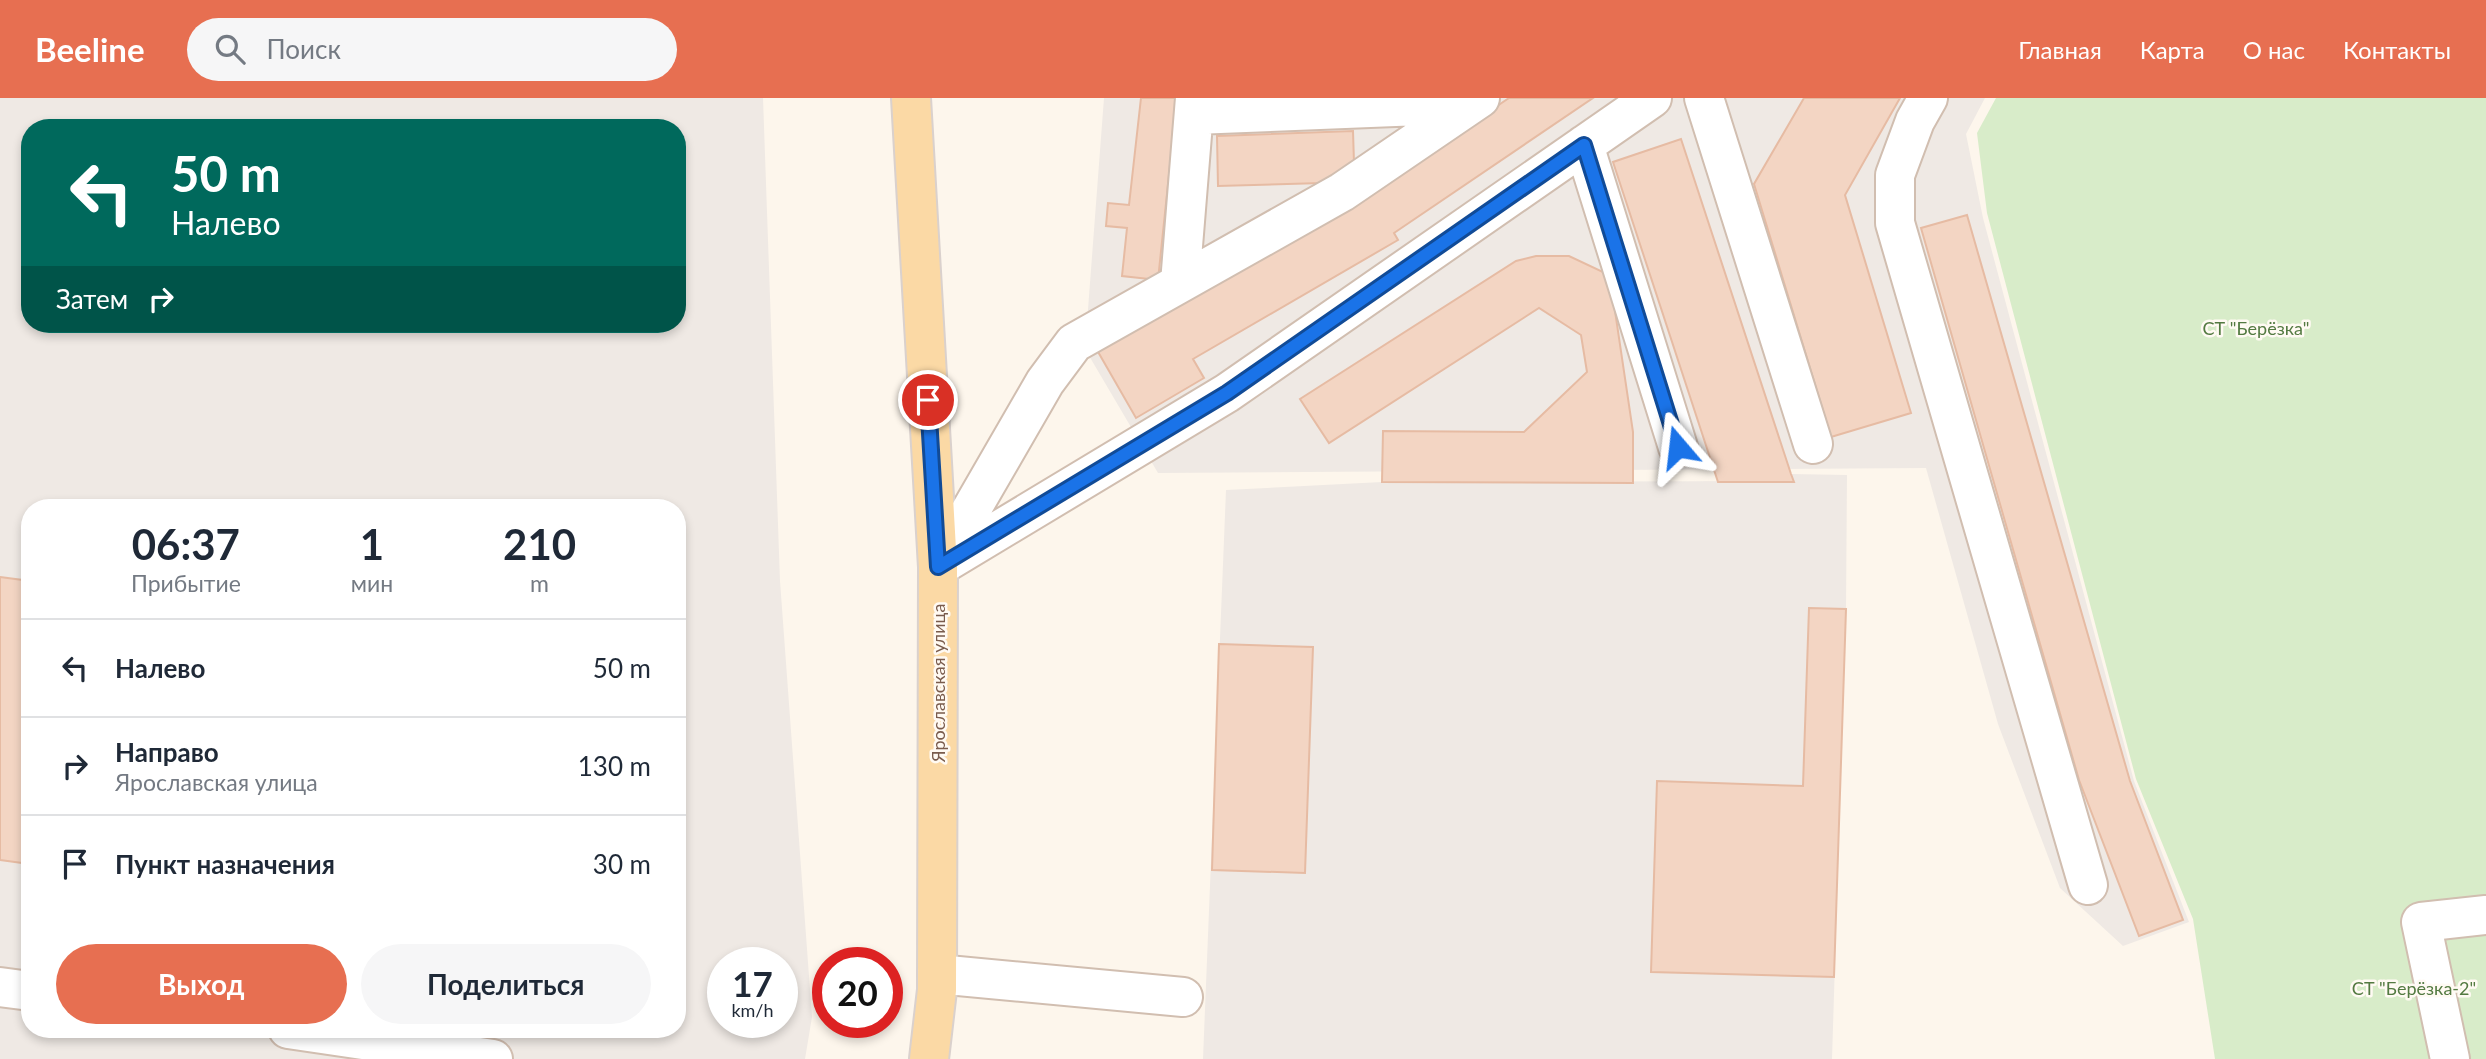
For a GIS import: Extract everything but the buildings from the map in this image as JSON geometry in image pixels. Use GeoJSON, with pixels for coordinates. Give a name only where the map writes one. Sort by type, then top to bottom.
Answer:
{"type":"FeatureCollection","features":[{"type":"Feature","properties":{"kind":"main road","name":"Ярославская улица"},"geometry":{"type":"LineString","coordinates":[[911,98],[938,567],[937,974],[929,1059]]}},
{"type":"Feature","properties":{"kind":"lane"},"geometry":{"type":"LineString","coordinates":[[938,567],[1227,393],[1652,98]]}},
{"type":"Feature","properties":{"kind":"lane"},"geometry":{"type":"LineString","coordinates":[[1704,98],[1813,443]]}},
{"type":"Feature","properties":{"kind":"lane"},"geometry":{"type":"LineString","coordinates":[[1928,98],[1915,121],[1895,175],[1895,223],[2088,885]]}},
{"type":"Feature","properties":{"kind":"lane"},"geometry":{"type":"LineString","coordinates":[[938,567],[1045,383],[1074,343],[1342,192],[1476,101]]}},
{"type":"Feature","properties":{"kind":"lane"},"geometry":{"type":"LineString","coordinates":[[1180,283],[1195,107],[1476,101]]}},
{"type":"Feature","properties":{"kind":"lane"},"geometry":{"type":"LineString","coordinates":[[1584,145],[1678,447]]}},
{"type":"Feature","properties":{"kind":"lane"},"geometry":{"type":"LineString","coordinates":[[2450,1059],[2421,922],[2486,915]]}},
{"type":"Feature","properties":{"kind":"lane"},"geometry":{"type":"LineString","coordinates":[[937,974],[1183,997]]}},
{"type":"Feature","properties":{"kind":"lane"},"geometry":{"type":"LineString","coordinates":[[0,987],[21,990]]}},
{"type":"Feature","properties":{"kind":"lane"},"geometry":{"type":"LineString","coordinates":[[350,1038],[493,1059]]}},
{"type":"Feature","properties":{"kind":"shaded area"},"geometry":{"type":"Polygon","coordinates":[[[0,98],[763,98],[780,581],[812,1017],[805,1059],[0,1059],[0,98]]]}},
{"type":"Feature","properties":{"kind":"shaded area"},"geometry":{"type":"Polygon","coordinates":[[[1104,98],[1985,98],[1966,134],[1983,218],[2134,781],[2189,922],[2123,946],[2060,888],[1998,724],[1926,468],[1158,473],[1085,349],[1104,98]]]}},
{"type":"Feature","properties":{"kind":"shaded area"},"geometry":{"type":"Polygon","coordinates":[[[1791,474],[1847,475],[1846,609],[1832,1059],[1203,1059],[1226,490],[1382,482],[1793,481],[1791,474]]]}},
{"type":"Feature","properties":{"kind":"green space","name":"СТ \"Берёзка\""},"geometry":{"type":"Polygon","coordinates":[[[1996,98],[2486,98],[2486,1059],[2215,1059],[2193,919],[2136,779],[1987,213],[1977,133],[1996,98]]]}},
{"type":"Feature","properties":{"kind":"route"},"geometry":{"type":"LineString","coordinates":[[928,400],[938,567],[1227,393],[1584,145],[1678,447]]}},
{"type":"Feature","properties":{"kind":"park label","name":"СТ \"Берёзка-2\""},"geometry":{"type":"Point","coordinates":[2414,988]}}]}
